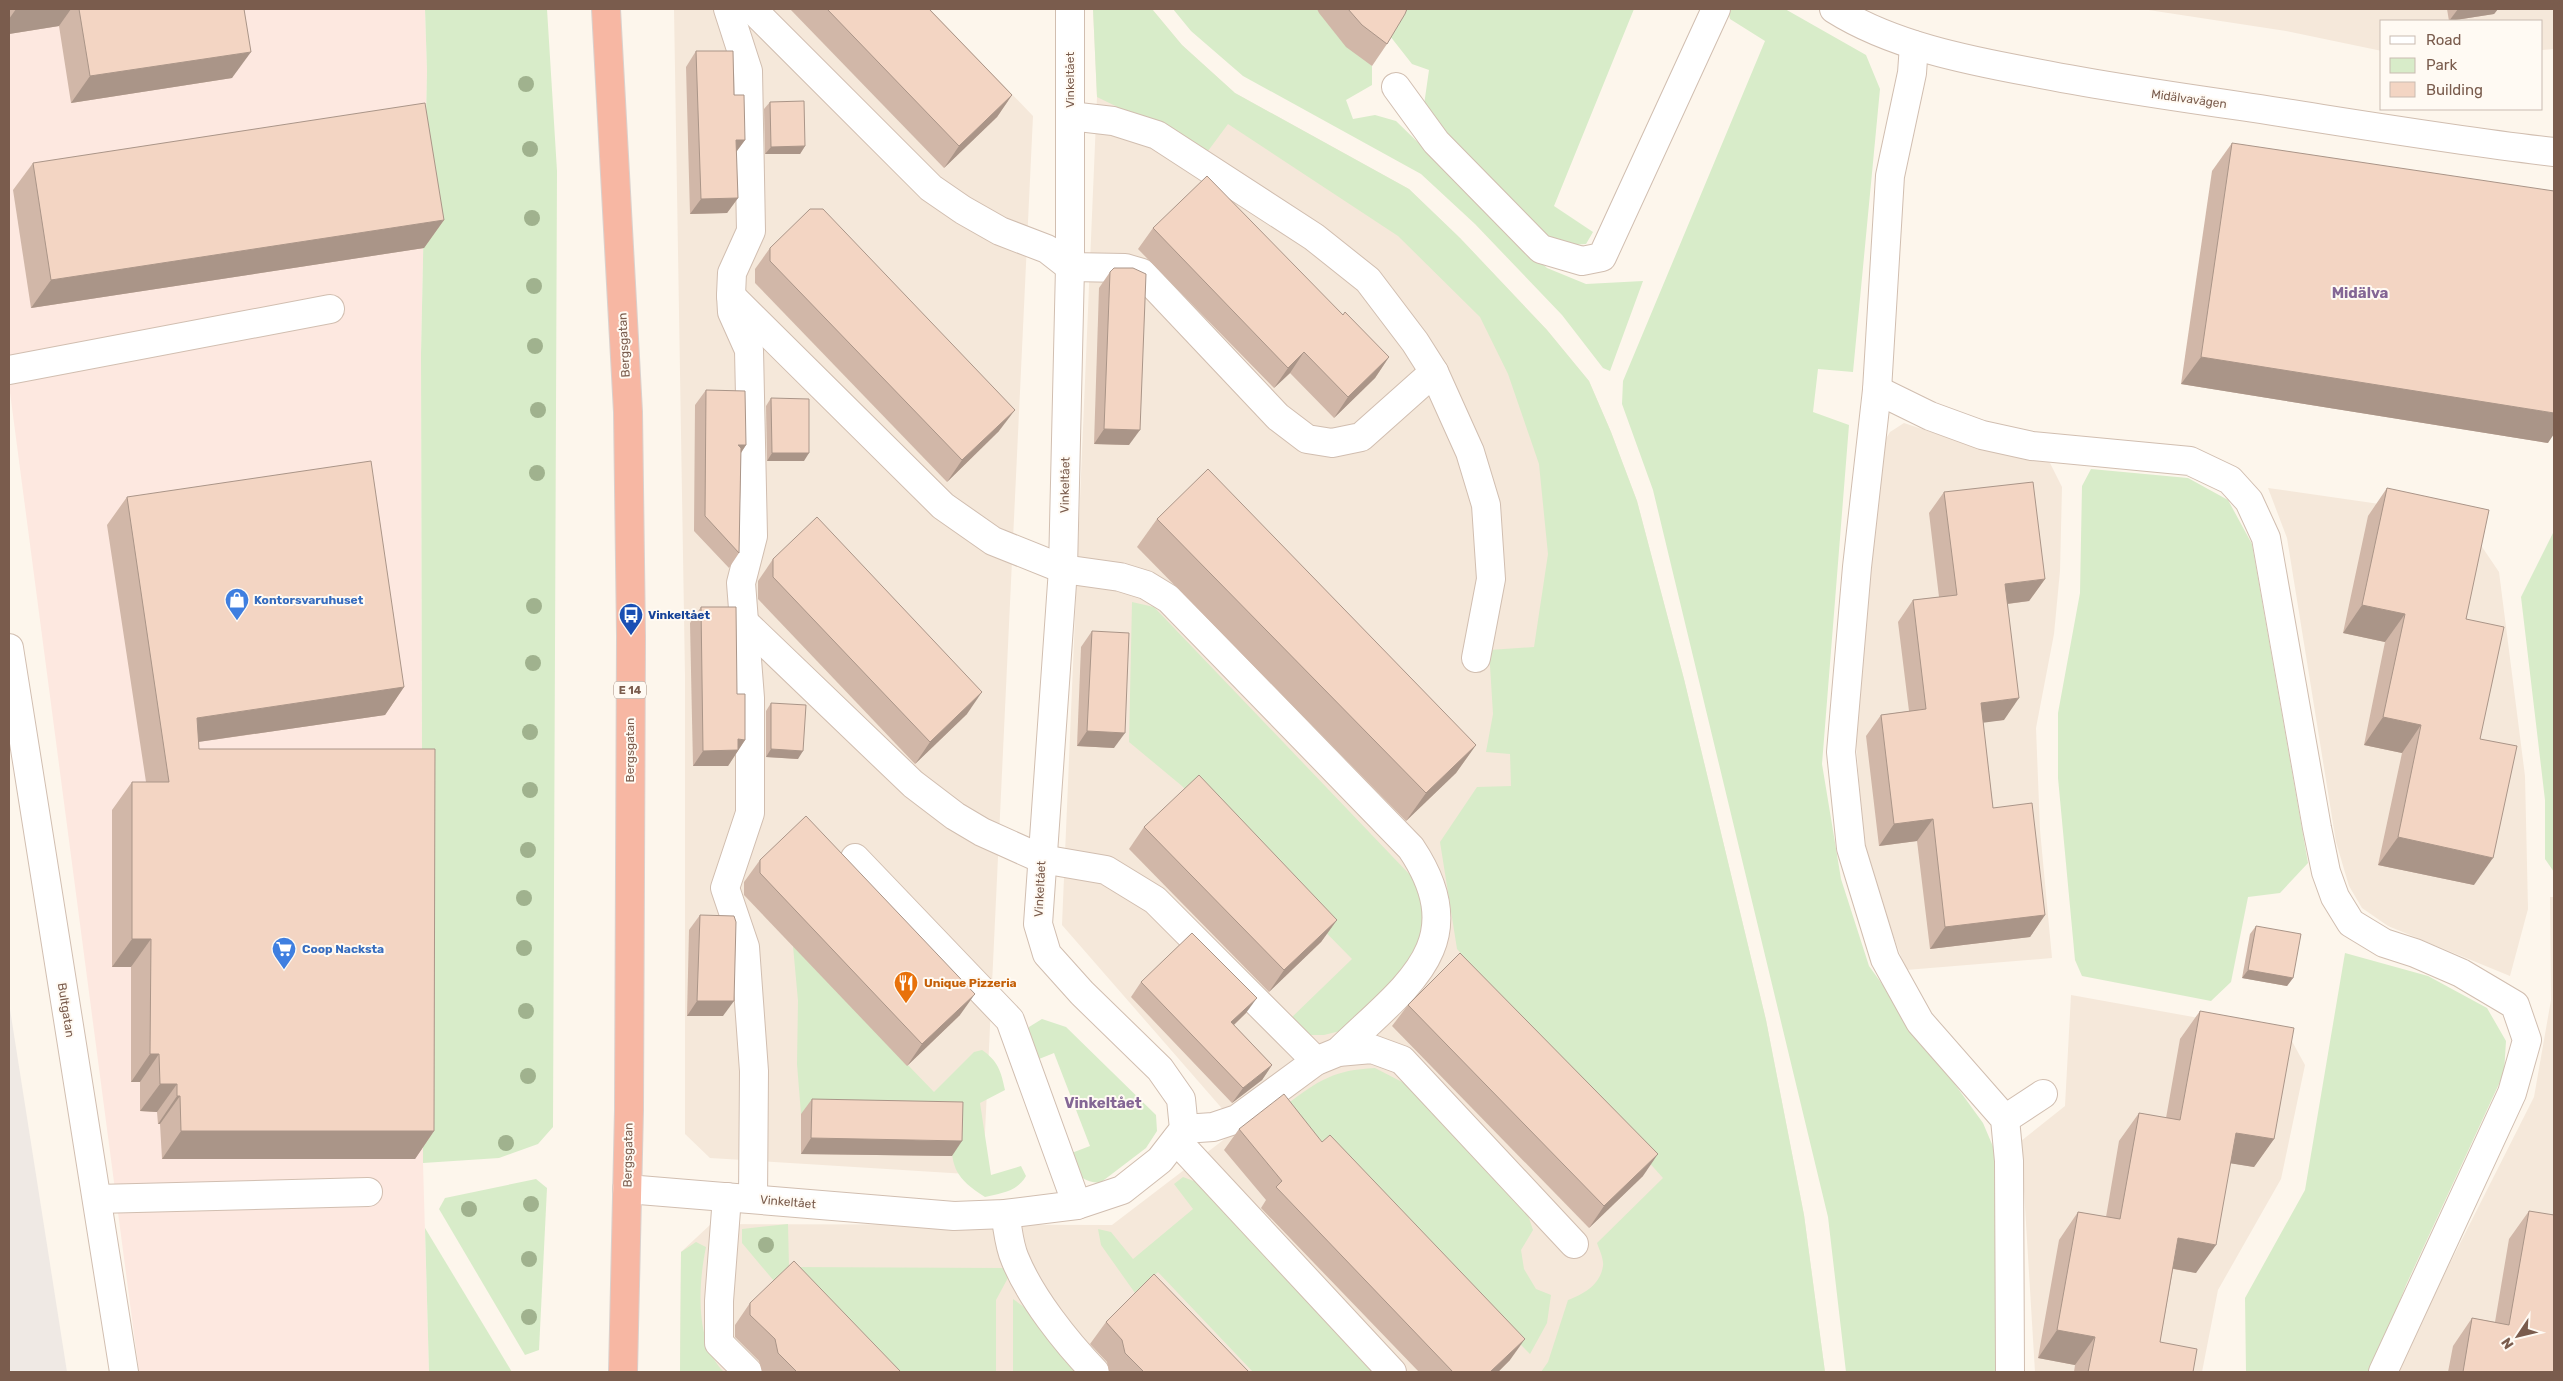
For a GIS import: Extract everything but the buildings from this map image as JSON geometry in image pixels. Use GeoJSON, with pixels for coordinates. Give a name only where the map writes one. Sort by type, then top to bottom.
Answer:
{"type":"FeatureCollection","features":[{"type":"Feature","properties":{"kind":"highway","name":"Bergsgatan"},"geometry":{"type":"LineString","coordinates":[[606,9],[628,412],[630,665],[627,1189],[623,1372]]}},
{"type":"Feature","properties":{"kind":"street"},"geometry":{"type":"LineString","coordinates":[[728,9],[748,72],[751,231],[732,273],[731,295],[732,312],[749,350],[753,536],[741,583],[750,698],[750,813],[725,888],[745,947],[754,1071],[740,1198],[718,1301],[719,1342],[748,1372]]}},
{"type":"Feature","properties":{"kind":"street"},"geometry":{"type":"LineString","coordinates":[[752,9],[931,188],[963,210],[1000,231],[1047,249],[1070,267],[1124,268],[1142,273],[1278,417],[1307,439],[1332,443],[1361,436],[1434,372]]}},
{"type":"Feature","properties":{"kind":"street","name":"Vinkeltået"},"geometry":{"type":"LineString","coordinates":[[627,1189],[954,1216],[1005,1214],[1076,1204],[1122,1190],[1160,1160],[1180,1134],[1181,1099],[1160,1068],[1089,1000],[1047,954],[1038,924],[1063,568],[1070,267],[1070,9]]}},
{"type":"Feature","properties":{"kind":"street"},"geometry":{"type":"LineString","coordinates":[[1396,87],[1436,142],[1541,249],[1582,261],[1602,257],[1716,9]]}},
{"type":"Feature","properties":{"kind":"street","name":"Midälvavägen"},"geometry":{"type":"LineString","coordinates":[[1834,9],[1845,16],[1914,45],[1984,64],[2106,87],[2468,143],[2554,152]]}},
{"type":"Feature","properties":{"kind":"street"},"geometry":{"type":"LineString","coordinates":[[1914,45],[1912,73],[1890,176],[1877,390],[1857,566],[1840,752],[1850,848],[1885,959],[1920,1022],[2005,1119],[2009,1161],[2010,1372]]}},
{"type":"Feature","properties":{"kind":"street"},"geometry":{"type":"LineString","coordinates":[[1070,116],[1113,121],[1157,135],[1314,237],[1368,280],[1415,342],[1434,372],[1470,452],[1486,505],[1491,579],[1476,658]]}},
{"type":"Feature","properties":{"kind":"street"},"geometry":{"type":"LineString","coordinates":[[731,295],[943,506],[993,541],[1063,568],[1120,576],[1146,585],[1169,599],[1411,848],[1427,872],[1436,897],[1437,920],[1432,948],[1420,972],[1327,1056],[1237,1119],[1180,1134],[1392,1372]]}},
{"type":"Feature","properties":{"kind":"street"},"geometry":{"type":"LineString","coordinates":[[9,370],[330,309]]}},
{"type":"Feature","properties":{"kind":"street"},"geometry":{"type":"LineString","coordinates":[[1877,390],[1930,416],[1982,435],[2032,446],[2190,461],[2230,480],[2249,501],[2266,538],[2317,828],[2326,872],[2335,897],[2351,923],[2376,938],[2461,973],[2515,1005],[2527,1040],[2512,1093],[2383,1372]]}},
{"type":"Feature","properties":{"kind":"street"},"geometry":{"type":"LineString","coordinates":[[743,621],[913,784],[954,816],[982,832],[1042,859],[1106,870],[1155,900],[1327,1056]]}},
{"type":"Feature","properties":{"kind":"street","name":"Bultgatan"},"geometry":{"type":"LineString","coordinates":[[9,648],[124,1372]]}},
{"type":"Feature","properties":{"kind":"street"},"geometry":{"type":"LineString","coordinates":[[855,858],[1010,1020],[1076,1204]]}},
{"type":"Feature","properties":{"kind":"street"},"geometry":{"type":"LineString","coordinates":[[1327,1056],[1372,1049],[1402,1060],[1574,1244]]}},
{"type":"Feature","properties":{"kind":"street"},"geometry":{"type":"LineString","coordinates":[[2005,1119],[2043,1094]]}},
{"type":"Feature","properties":{"kind":"street"},"geometry":{"type":"LineString","coordinates":[[97,1199],[368,1192]]}},
{"type":"Feature","properties":{"kind":"street"},"geometry":{"type":"LineString","coordinates":[[1005,1214],[1015,1259],[1040,1302],[1079,1355],[1095,1372]]}},
{"type":"Feature","properties":{"kind":"shaded area"},"geometry":{"type":"Polygon","coordinates":[[[9,9],[425,9],[427,71],[421,354],[423,1163],[429,1372],[139,1372],[9,385],[9,9]]]}},
{"type":"Feature","properties":{"kind":"shaded area"},"geometry":{"type":"Polygon","coordinates":[[[674,9],[930,9],[1033,116],[983,1175],[710,1158],[685,1134],[685,676],[674,9]]]}},
{"type":"Feature","properties":{"kind":"shaded area"},"geometry":{"type":"Polygon","coordinates":[[[1093,9],[1152,9],[1182,45],[1235,93],[1409,189],[1460,238],[1547,330],[1589,381],[1637,501],[1684,679],[1766,1020],[1804,1215],[1825,1372],[680,1372],[681,1252],[711,1224],[1112,1225],[1239,1128],[1062,925],[1097,97],[1093,9]]]}},
{"type":"Feature","properties":{"kind":"shaded area"},"geometry":{"type":"Polygon","coordinates":[[[2142,9],[2554,9],[2554,49],[2543,50],[2543,20],[2380,20],[2380,51],[2286,31],[2142,9]]]}},
{"type":"Feature","properties":{"kind":"shaded area"},"geometry":{"type":"Polygon","coordinates":[[[1904,423],[1967,444],[2049,461],[2062,487],[2060,571],[2054,634],[2036,728],[2040,830],[2052,958],[1906,970],[1877,892],[1863,837],[1852,685],[1879,450],[1890,432],[1904,423]]]}},
{"type":"Feature","properties":{"kind":"shaded area"},"geometry":{"type":"Polygon","coordinates":[[[2268,488],[2442,513],[2472,532],[2499,572],[2525,776],[2528,909],[2510,976],[2388,926],[2362,908],[2349,886],[2336,842],[2287,538],[2268,488]]]}},
{"type":"Feature","properties":{"kind":"shaded area"},"geometry":{"type":"Polygon","coordinates":[[[2550,897],[2554,897],[2554,1372],[2395,1372],[2534,1097],[2551,1000],[2550,897]]]}},
{"type":"Feature","properties":{"kind":"shaded area"},"geometry":{"type":"Polygon","coordinates":[[[2071,995],[2288,1034],[2305,1065],[2281,1179],[2218,1290],[2202,1372],[2035,1372],[2021,1141],[2065,1106],[2071,995]]]}},
{"type":"Feature","properties":{"kind":"shaded area"},"geometry":{"type":"Polygon","coordinates":[[[9,1003],[67,1372],[9,1372],[9,1003]]]}},
{"type":"Feature","properties":{"kind":"green space"},"geometry":{"type":"Polygon","coordinates":[[[425,9],[547,9],[557,171],[553,1127],[538,1144],[499,1158],[423,1163],[421,354],[427,71],[425,9]]]}},
{"type":"Feature","properties":{"kind":"green space"},"geometry":{"type":"Polygon","coordinates":[[[1093,9],[1152,9],[1182,45],[1235,93],[1409,189],[1460,238],[1547,330],[1589,381],[1637,501],[1684,679],[1766,1020],[1804,1215],[1825,1372],[1541,1372],[1548,1362],[1568,1300],[1590,1288],[1599,1278],[1603,1260],[1597,1243],[1663,1178],[1457,949],[1440,842],[1477,787],[1511,786],[1510,754],[1486,752],[1493,714],[1489,650],[1534,647],[1548,554],[1539,464],[1508,374],[1480,317],[1398,236],[1228,124],[1208,151],[1097,97],[1093,9]]]}},
{"type":"Feature","properties":{"kind":"green space"},"geometry":{"type":"Polygon","coordinates":[[[1173,9],[1317,9],[1372,66],[1372,85],[1346,100],[1353,119],[1375,115],[1396,121],[1547,268],[1586,284],[1643,281],[1610,371],[1603,368],[1562,315],[1475,224],[1421,174],[1243,76],[1191,31],[1173,9]]]}},
{"type":"Feature","properties":{"kind":"green space"},"geometry":{"type":"Polygon","coordinates":[[[1399,9],[1634,9],[1554,206],[1593,232],[1586,244],[1555,246],[1448,143],[1424,105],[1429,70],[1412,64],[1390,36],[1399,9]]]}},
{"type":"Feature","properties":{"kind":"green space"},"geometry":{"type":"Polygon","coordinates":[[[1728,9],[1785,9],[1866,55],[1880,89],[1853,372],[1818,369],[1813,412],[1849,425],[1822,764],[1841,879],[1869,966],[1983,1123],[1997,1156],[1995,1372],[1846,1372],[1828,1217],[1653,490],[1622,404],[1623,381],[1765,41],[1730,19],[1728,9]]]}},
{"type":"Feature","properties":{"kind":"green space"},"geometry":{"type":"Polygon","coordinates":[[[2091,469],[2188,478],[2228,500],[2252,544],[2308,863],[2280,893],[2248,897],[2231,982],[2211,1001],[2082,976],[2075,960],[2058,778],[2058,713],[2080,593],[2082,486],[2091,469]]]}},
{"type":"Feature","properties":{"kind":"green space"},"geometry":{"type":"Polygon","coordinates":[[[2554,531],[2554,872],[2545,859],[2545,800],[2521,597],[2554,531]]]}},
{"type":"Feature","properties":{"kind":"green space"},"geometry":{"type":"Polygon","coordinates":[[[1132,602],[1154,607],[1413,878],[1424,901],[1427,931],[1413,962],[1348,1029],[1324,1035],[1307,1035],[1290,1019],[1352,959],[1182,786],[1129,742],[1132,602]]]}},
{"type":"Feature","properties":{"kind":"green space"},"geometry":{"type":"Polygon","coordinates":[[[793,946],[934,1092],[974,1052],[982,1050],[992,1058],[1000,1072],[1005,1090],[980,1103],[991,1175],[1021,1166],[1026,1176],[1018,1185],[1003,1193],[985,1197],[963,1180],[957,1172],[952,1154],[952,1117],[801,1114],[797,1064],[798,1001],[793,946]]]}},
{"type":"Feature","properties":{"kind":"green space"},"geometry":{"type":"Polygon","coordinates":[[[2345,953],[2428,976],[2487,1008],[2506,1041],[2504,1073],[2406,1285],[2372,1372],[2246,1372],[2245,1298],[2305,1190],[2345,953]]]}},
{"type":"Feature","properties":{"kind":"green space"},"geometry":{"type":"Polygon","coordinates":[[[1042,1019],[1066,1027],[1156,1115],[1157,1131],[1146,1148],[1100,1183],[1083,1178],[1077,1171],[1069,1154],[1090,1146],[1054,1053],[1034,1061],[1028,1047],[1029,1027],[1042,1019]]]}},
{"type":"Feature","properties":{"kind":"green space"},"geometry":{"type":"Polygon","coordinates":[[[1375,1068],[1404,1083],[1525,1206],[1533,1230],[1521,1250],[1524,1269],[1536,1289],[1551,1295],[1547,1323],[1530,1354],[1286,1105],[1308,1089],[1328,1078],[1348,1071],[1375,1068]]]}},
{"type":"Feature","properties":{"kind":"green space"},"geometry":{"type":"Polygon","coordinates":[[[1183,1177],[1204,1185],[1378,1372],[1253,1372],[1158,1272],[1135,1293],[1101,1245],[1098,1229],[1111,1232],[1133,1259],[1193,1209],[1174,1184],[1183,1177]]]}},
{"type":"Feature","properties":{"kind":"green space"},"geometry":{"type":"Polygon","coordinates":[[[536,1179],[547,1188],[539,1350],[525,1355],[439,1209],[445,1198],[536,1179]]]}},
{"type":"Feature","properties":{"kind":"green space"},"geometry":{"type":"Polygon","coordinates":[[[788,1224],[789,1267],[1003,1268],[1009,1276],[996,1300],[996,1372],[890,1372],[774,1281],[742,1243],[742,1229],[788,1224]]]}},
{"type":"Feature","properties":{"kind":"green space"},"geometry":{"type":"Polygon","coordinates":[[[425,1228],[512,1372],[429,1372],[425,1228]]]}},
{"type":"Feature","properties":{"kind":"green space"},"geometry":{"type":"Polygon","coordinates":[[[696,1242],[706,1247],[701,1278],[703,1330],[715,1360],[724,1372],[680,1372],[681,1252],[696,1242]]]}},
{"type":"Feature","properties":{"kind":"green space"},"geometry":{"type":"Polygon","coordinates":[[[1013,1299],[1031,1312],[1084,1372],[1013,1372],[1013,1299]]]}},
{"type":"Feature","properties":{"kind":"place","name":"Kontorsvaruhuset"},"geometry":{"type":"Point","coordinates":[237,621]}},
{"type":"Feature","properties":{"kind":"place","name":"Vinkeltået"},"geometry":{"type":"Point","coordinates":[631,636]}},
{"type":"Feature","properties":{"kind":"place","name":"Coop Nacksta"},"geometry":{"type":"Point","coordinates":[284,970]}},
{"type":"Feature","properties":{"kind":"place","name":"Unique Pizzeria"},"geometry":{"type":"Point","coordinates":[906,1004]}},
{"type":"Feature","properties":{"kind":"district","name":"Midälva"},"geometry":{"type":"Point","coordinates":[2360,293]}},
{"type":"Feature","properties":{"kind":"district","name":"Vinkeltået"},"geometry":{"type":"Point","coordinates":[1103,1103]}}]}
